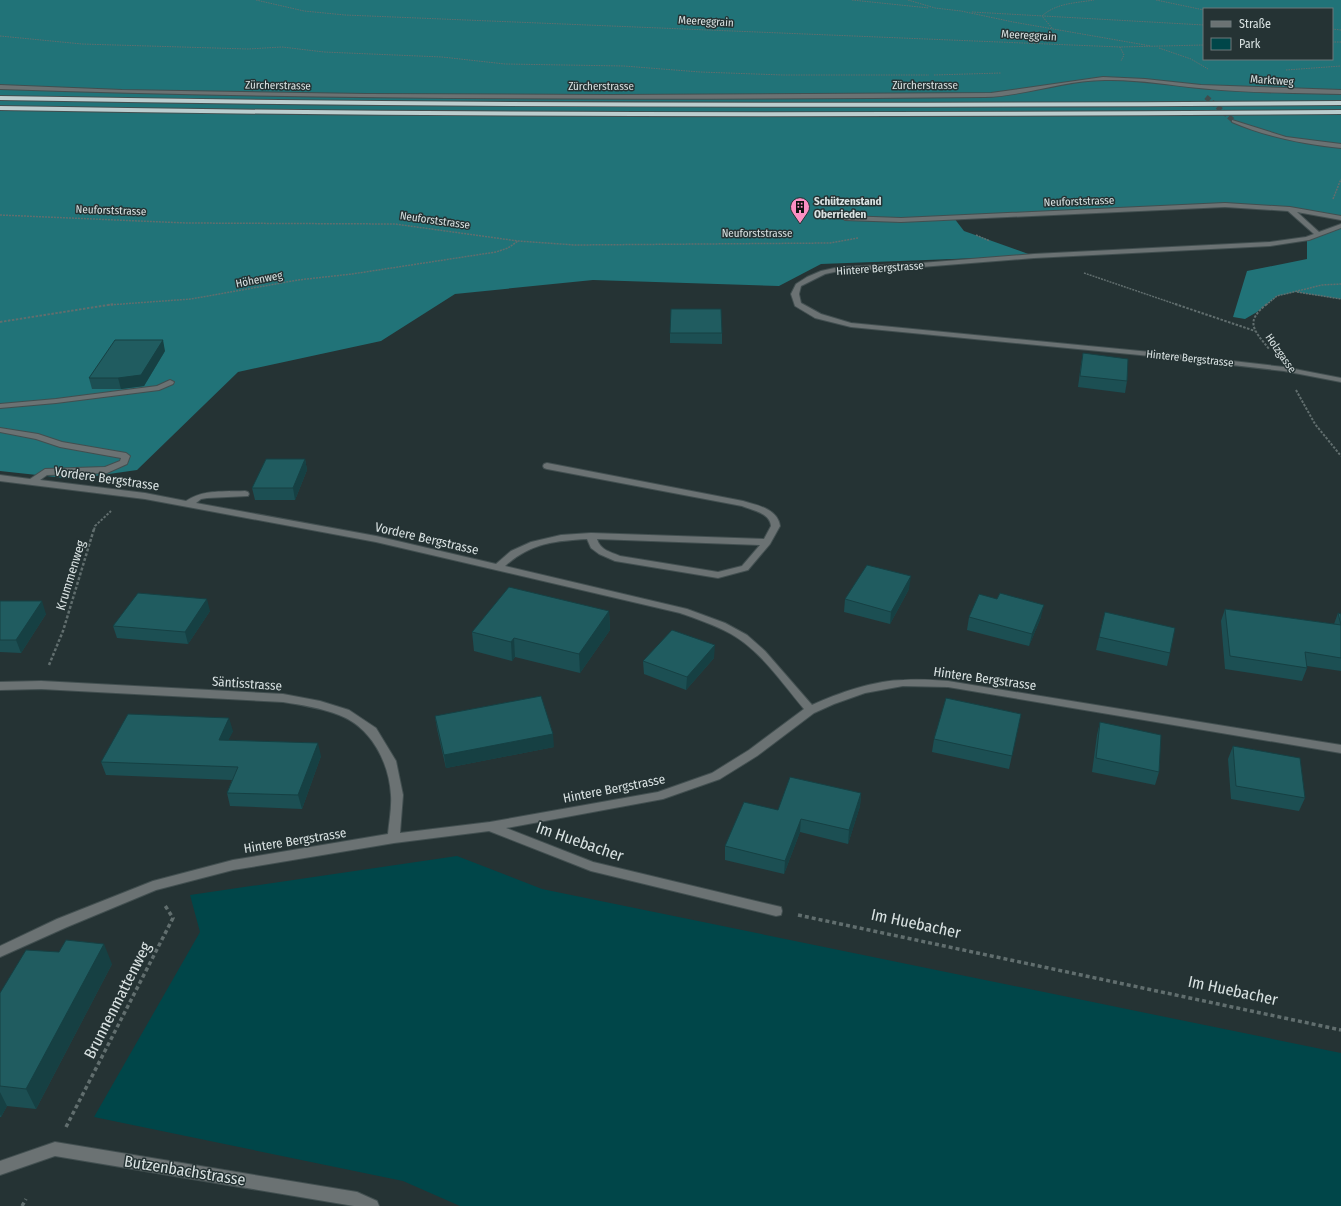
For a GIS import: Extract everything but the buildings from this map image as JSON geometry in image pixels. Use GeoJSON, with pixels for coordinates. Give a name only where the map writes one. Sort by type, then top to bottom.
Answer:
{"type":"FeatureCollection","features":[{"type":"Feature","properties":{"kind":"highway"},"geometry":{"type":"LineString","coordinates":[[0,98],[285,103],[614,106],[1341,103]]}},
{"type":"Feature","properties":{"kind":"highway"},"geometry":{"type":"LineString","coordinates":[[0,108],[628,115],[1341,112]]}},
{"type":"Feature","properties":{"kind":"street","name":"Zürcherstrasse"},"geometry":{"type":"LineString","coordinates":[[0,87],[265,95],[991,95],[1103,78],[1145,80],[1202,89]]}},
{"type":"Feature","properties":{"kind":"street","name":"Marktweg"},"geometry":{"type":"LineString","coordinates":[[1202,89],[1341,92]]}},
{"type":"Feature","properties":{"kind":"street"},"geometry":{"type":"LineString","coordinates":[[1234,121],[1254,131],[1284,138],[1341,146]]}},
{"type":"Feature","properties":{"kind":"street","name":"Neuforststrasse"},"geometry":{"type":"LineString","coordinates":[[845,218],[901,220],[1225,205],[1290,209],[1341,218]]}},
{"type":"Feature","properties":{"kind":"street"},"geometry":{"type":"LineString","coordinates":[[1290,209],[1319,235]]}},
{"type":"Feature","properties":{"kind":"street","name":"Hintere Bergstrasse"},"geometry":{"type":"LineString","coordinates":[[1341,226],[1319,235],[1270,244],[1034,256],[921,265],[839,269],[823,272],[809,278],[798,285],[795,294],[798,304],[818,316],[851,325],[1171,356],[1284,369],[1341,380]]}},
{"type":"Feature","properties":{"kind":"street"},"geometry":{"type":"LineString","coordinates":[[0,406],[56,401],[159,388],[170,382]]}},
{"type":"Feature","properties":{"kind":"street"},"geometry":{"type":"LineString","coordinates":[[0,430],[38,437],[60,444],[126,456],[124,462],[107,470],[45,472],[33,481]]}},
{"type":"Feature","properties":{"kind":"street"},"geometry":{"type":"LineString","coordinates":[[547,466],[743,504],[770,515],[775,522],[775,529],[747,567],[734,573],[718,575],[618,559],[602,552],[594,546],[591,536]]}},
{"type":"Feature","properties":{"kind":"street","name":"Vordere Bergstrasse"},"geometry":{"type":"LineString","coordinates":[[0,478],[144,496],[376,539],[683,611],[713,621],[742,636],[764,655],[810,710]]}},
{"type":"Feature","properties":{"kind":"street"},"geometry":{"type":"LineString","coordinates":[[188,504],[198,497],[207,495],[245,494]]}},
{"type":"Feature","properties":{"kind":"street"},"geometry":{"type":"LineString","coordinates":[[498,568],[514,554],[534,544],[561,538],[591,536],[766,542]]}},
{"type":"Feature","properties":{"kind":"street","name":"Hintere Bergstrasse"},"geometry":{"type":"LineString","coordinates":[[0,952],[62,923],[153,886],[233,865],[394,838],[490,826],[659,796],[716,776],[753,753],[810,710],[830,701],[864,690],[903,683],[948,684],[1341,749]]}},
{"type":"Feature","properties":{"kind":"street","name":"Säntisstrasse"},"geometry":{"type":"LineString","coordinates":[[0,686],[41,685],[283,698],[320,705],[345,713],[372,731],[390,761],[397,795],[394,838]]}},
{"type":"Feature","properties":{"kind":"street","name":"Im Huebacher"},"geometry":{"type":"LineString","coordinates":[[490,826],[591,866],[776,911]]}},
{"type":"Feature","properties":{"kind":"street","name":"Butzenbachstrasse"},"geometry":{"type":"LineString","coordinates":[[0,1168],[55,1149],[357,1199],[371,1206]]}},
{"type":"Feature","properties":{"kind":"path","name":"Meereggrain"},"geometry":{"type":"LineString","coordinates":[[256,0],[304,11],[345,15],[1120,47],[1203,45]]}},
{"type":"Feature","properties":{"kind":"path"},"geometry":{"type":"LineString","coordinates":[[852,0],[961,11],[1203,25]]}},
{"type":"Feature","properties":{"kind":"path"},"geometry":{"type":"LineString","coordinates":[[908,0],[935,8]]}},
{"type":"Feature","properties":{"kind":"path"},"geometry":{"type":"LineString","coordinates":[[1042,16],[1046,11],[1094,0]]}},
{"type":"Feature","properties":{"kind":"path"},"geometry":{"type":"LineString","coordinates":[[1156,0],[1203,10]]}},
{"type":"Feature","properties":{"kind":"path"},"geometry":{"type":"LineString","coordinates":[[961,11],[1156,47]]}},
{"type":"Feature","properties":{"kind":"path"},"geometry":{"type":"LineString","coordinates":[[1042,16],[1053,29]]}},
{"type":"Feature","properties":{"kind":"path"},"geometry":{"type":"LineString","coordinates":[[0,36],[82,44],[248,49],[282,47],[324,52],[442,57],[505,64],[624,66],[715,72],[931,75],[1008,73]]}},
{"type":"Feature","properties":{"kind":"path"},"geometry":{"type":"LineString","coordinates":[[1115,62],[1121,61],[1124,54],[1120,47]]}},
{"type":"Feature","properties":{"kind":"path","name":"Meereggrain"},"geometry":{"type":"LineString","coordinates":[[1156,47],[1191,59],[1208,69]]}},
{"type":"Feature","properties":{"kind":"path","name":"Neuforststrasse"},"geometry":{"type":"LineString","coordinates":[[0,215],[186,223],[395,224],[518,241],[575,245],[822,243],[859,238]]}},
{"type":"Feature","properties":{"kind":"path","name":"Höhenweg"},"geometry":{"type":"LineString","coordinates":[[0,322],[120,303],[191,299],[298,280],[352,274],[488,253],[508,248],[518,241]]}},
{"type":"Feature","properties":{"kind":"path"},"geometry":{"type":"LineString","coordinates":[[1080,272],[1256,331]]}},
{"type":"Feature","properties":{"kind":"path","name":"Holzgasse"},"geometry":{"type":"LineString","coordinates":[[1341,284],[1322,285],[1277,296],[1257,312],[1254,321],[1256,331],[1284,369],[1315,424],[1341,456]]}},
{"type":"Feature","properties":{"kind":"path"},"geometry":{"type":"LineString","coordinates":[[1295,292],[1341,299]]}},
{"type":"Feature","properties":{"kind":"path","name":"Krummenweg"},"geometry":{"type":"LineString","coordinates":[[41,685],[63,631],[95,526],[113,509],[144,496]]}},
{"type":"Feature","properties":{"kind":"path","name":"Brunnenmattenweg"},"geometry":{"type":"LineString","coordinates":[[66,1127],[172,918],[153,886]]}},
{"type":"Feature","properties":{"kind":"path","name":"Im Huebacher"},"geometry":{"type":"LineString","coordinates":[[776,911],[1341,1030]]}},
{"type":"Feature","properties":{"kind":"path"},"geometry":{"type":"LineString","coordinates":[[22,1206],[26,1199]]}},
{"type":"Feature","properties":{"kind":"green space"},"geometry":{"type":"Polygon","coordinates":[[[457,856],[542,889],[1341,1053],[1341,1206],[460,1206],[403,1181],[94,1117],[200,932],[190,895],[457,856]]]}},
{"type":"Feature","properties":{"kind":"shaded area"},"geometry":{"type":"Polygon","coordinates":[[[0,0],[1341,0],[1341,218],[1290,209],[1225,205],[954,218],[964,231],[1034,256],[821,264],[779,286],[593,280],[455,294],[381,341],[238,372],[137,470],[74,479],[0,471],[0,0]]]}},
{"type":"Feature","properties":{"kind":"shaded area"},"geometry":{"type":"Polygon","coordinates":[[[1341,226],[1341,299],[1295,292],[1277,296],[1257,312],[1245,319],[1233,317],[1247,271],[1307,259],[1307,239],[1341,226]]]}},
{"type":"Feature","properties":{"kind":"tunnel"},"geometry":{"type":"LineString","coordinates":[[1206,97],[1234,121]]}},
{"type":"Feature","properties":{"kind":"place","name":"Schützenstand Oberrieden"},"geometry":{"type":"Point","coordinates":[800,224]}}]}
